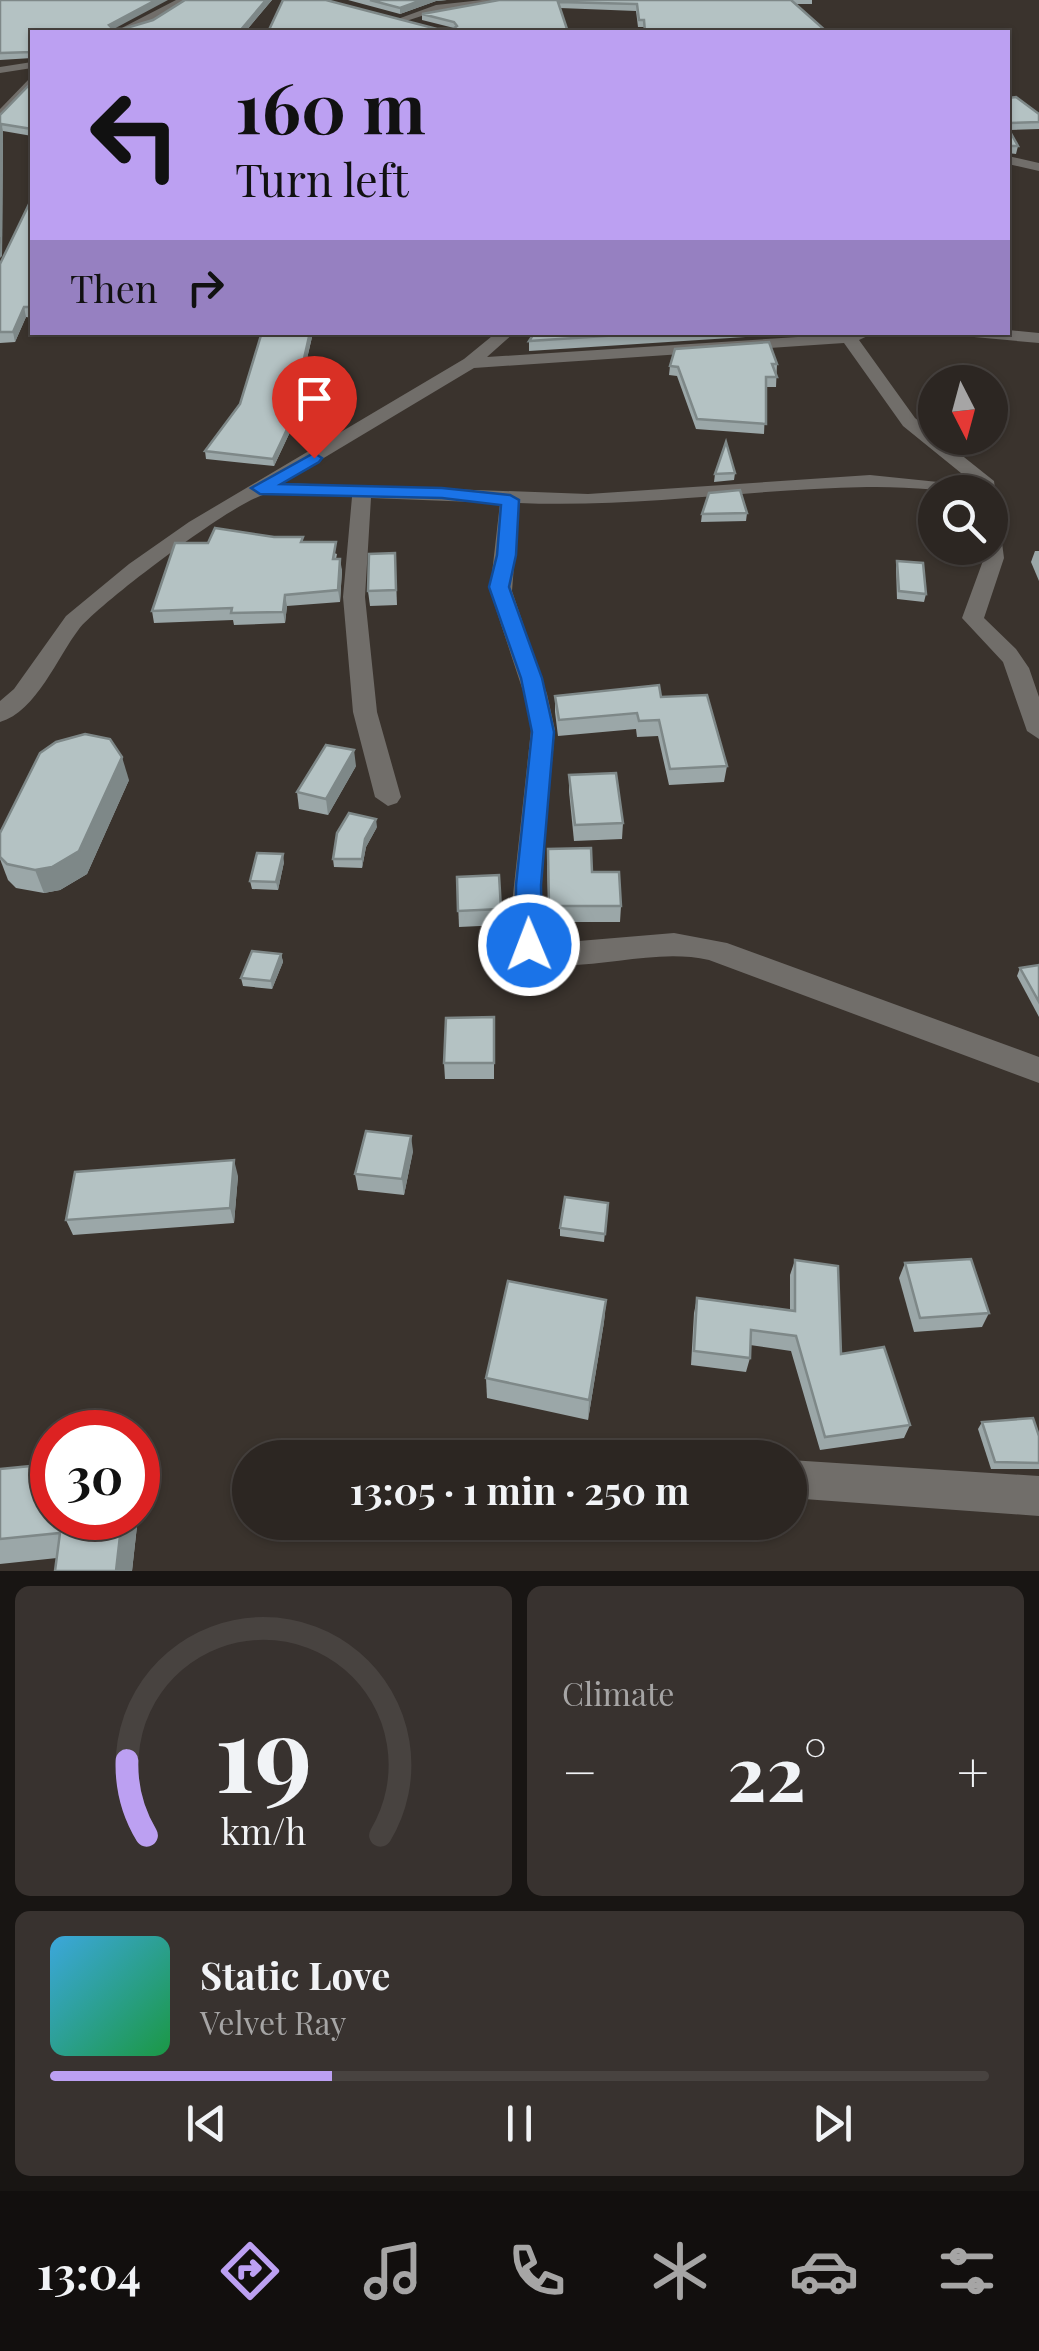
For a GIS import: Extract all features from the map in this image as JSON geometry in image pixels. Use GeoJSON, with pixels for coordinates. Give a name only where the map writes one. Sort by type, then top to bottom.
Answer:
{"type":"FeatureCollection","features":[{"type":"Feature","properties":{"kind":"street"},"geometry":{"type":"LineString","coordinates":[[125,30],[145,23],[182,0]]}},
{"type":"Feature","properties":{"kind":"street"},"geometry":{"type":"LineString","coordinates":[[400,20],[436,8],[500,0]]}},
{"type":"Feature","properties":{"kind":"street"},"geometry":{"type":"LineString","coordinates":[[381,15],[430,28]]}},
{"type":"Feature","properties":{"kind":"street"},"geometry":{"type":"LineString","coordinates":[[402,30],[413,23]]}},
{"type":"Feature","properties":{"kind":"street"},"geometry":{"type":"LineString","coordinates":[[0,70],[30,64]]}},
{"type":"Feature","properties":{"kind":"street"},"geometry":{"type":"LineString","coordinates":[[0,116],[30,81]]}},
{"type":"Feature","properties":{"kind":"street"},"geometry":{"type":"LineString","coordinates":[[1010,160],[1039,167]]}},
{"type":"Feature","properties":{"kind":"street"},"geometry":{"type":"LineString","coordinates":[[0,714],[22,694],[50,650],[100,596],[196,526],[470,363],[503,335]]}},
{"type":"Feature","properties":{"kind":"street"},"geometry":{"type":"LineString","coordinates":[[470,363],[858,335]]}},
{"type":"Feature","properties":{"kind":"street"},"geometry":{"type":"LineString","coordinates":[[1006,335],[1039,338]]}},
{"type":"Feature","properties":{"kind":"street"},"geometry":{"type":"LineString","coordinates":[[849,338],[910,422],[978,475]]}},
{"type":"Feature","properties":{"kind":"street"},"geometry":{"type":"LineString","coordinates":[[260,488],[362,494],[442,493],[510,500],[655,498],[824,482],[918,486]]}},
{"type":"Feature","properties":{"kind":"street"},"geometry":{"type":"LineString","coordinates":[[362,494],[362,534],[354,597],[365,712],[388,797]]}},
{"type":"Feature","properties":{"kind":"street"},"geometry":{"type":"LineString","coordinates":[[510,500],[499,587],[532,678],[543,732],[529,885],[527,931],[531,951],[552,956],[643,942],[687,944],[740,956],[919,1029],[1039,1070]]}},
{"type":"Feature","properties":{"kind":"street"},"geometry":{"type":"LineString","coordinates":[[992,565],[973,618],[980,631],[1010,655],[1022,677],[1039,731]]}},
{"type":"Feature","properties":{"kind":"street"},"geometry":{"type":"LineString","coordinates":[[807,1480],[1039,1496]]}},
{"type":"Feature","properties":{"kind":"building"},"geometry":{"type":"Polygon","coordinates":[[[0,0],[156,0],[109,25],[123,29],[153,20],[185,0],[266,0],[241,30],[30,30],[30,52],[0,53],[0,0]]]}},
{"type":"Feature","properties":{"kind":"building"},"geometry":{"type":"Polygon","coordinates":[[[283,0],[326,0],[437,29],[453,29],[457,26],[454,22],[422,14],[499,0],[791,0],[825,30],[645,30],[637,4],[558,2],[567,30],[269,30],[283,0]]]}},
{"type":"Feature","properties":{"kind":"building"},"geometry":{"type":"Polygon","coordinates":[[[370,0],[422,0],[400,8],[370,0]]]}},
{"type":"Feature","properties":{"kind":"building"},"geometry":{"type":"Polygon","coordinates":[[[30,84],[30,129],[1,124],[0,237],[0,115],[30,84]]]}},
{"type":"Feature","properties":{"kind":"building"},"geometry":{"type":"Polygon","coordinates":[[[1016,97],[1039,114],[1039,122],[1010,123],[1010,98],[1016,97]]]}},
{"type":"Feature","properties":{"kind":"building"},"geometry":{"type":"Polygon","coordinates":[[[30,202],[30,307],[24,307],[13,332],[0,332],[0,264],[30,202]]]}},
{"type":"Feature","properties":{"kind":"building"},"geometry":{"type":"Polygon","coordinates":[[[261,335],[309,335],[289,425],[273,459],[205,451],[240,404],[261,335]]]}},
{"type":"Feature","properties":{"kind":"building"},"geometry":{"type":"Polygon","coordinates":[[[533,335],[619,335],[529,341],[533,335]]]}},
{"type":"Feature","properties":{"kind":"building"},"geometry":{"type":"Polygon","coordinates":[[[769,342],[777,377],[766,377],[766,424],[697,419],[678,367],[670,366],[675,349],[769,342]]]}},
{"type":"Feature","properties":{"kind":"building"},"geometry":{"type":"Polygon","coordinates":[[[726,442],[735,473],[715,474],[726,442]]]}},
{"type":"Feature","properties":{"kind":"building"},"geometry":{"type":"Polygon","coordinates":[[[740,490],[747,513],[702,514],[709,493],[740,490]]]}},
{"type":"Feature","properties":{"kind":"building"},"geometry":{"type":"Polygon","coordinates":[[[215,528],[303,537],[301,542],[336,542],[333,559],[340,559],[338,590],[285,595],[283,612],[231,613],[232,608],[152,611],[175,543],[208,543],[215,528]]]}},
{"type":"Feature","properties":{"kind":"building"},"geometry":{"type":"Polygon","coordinates":[[[395,553],[396,590],[368,591],[369,554],[395,553]]]}},
{"type":"Feature","properties":{"kind":"building"},"geometry":{"type":"Polygon","coordinates":[[[897,561],[923,565],[926,594],[899,591],[897,561]]]}},
{"type":"Feature","properties":{"kind":"building"},"geometry":{"type":"Polygon","coordinates":[[[659,685],[661,697],[707,695],[727,766],[670,769],[659,720],[639,721],[637,713],[559,720],[555,696],[659,685]]]}},
{"type":"Feature","properties":{"kind":"building"},"geometry":{"type":"Polygon","coordinates":[[[85,734],[110,739],[122,757],[79,851],[52,867],[35,870],[7,864],[0,857],[0,833],[40,753],[56,742],[85,734]]]}},
{"type":"Feature","properties":{"kind":"building"},"geometry":{"type":"Polygon","coordinates":[[[326,745],[354,750],[326,799],[297,792],[326,745]]]}},
{"type":"Feature","properties":{"kind":"building"},"geometry":{"type":"Polygon","coordinates":[[[616,773],[623,823],[575,825],[569,775],[616,773]]]}},
{"type":"Feature","properties":{"kind":"building"},"geometry":{"type":"Polygon","coordinates":[[[349,813],[376,819],[365,839],[362,859],[333,859],[337,833],[349,813]]]}},
{"type":"Feature","properties":{"kind":"building"},"geometry":{"type":"Polygon","coordinates":[[[591,848],[592,872],[619,872],[621,906],[549,906],[548,849],[591,848]]]}},
{"type":"Feature","properties":{"kind":"building"},"geometry":{"type":"Polygon","coordinates":[[[257,853],[283,854],[276,882],[250,881],[257,853]]]}},
{"type":"Feature","properties":{"kind":"building"},"geometry":{"type":"Polygon","coordinates":[[[499,875],[501,909],[458,911],[457,877],[499,875]]]}},
{"type":"Feature","properties":{"kind":"building"},"geometry":{"type":"Polygon","coordinates":[[[252,951],[281,954],[271,981],[241,978],[252,951]]]}},
{"type":"Feature","properties":{"kind":"building"},"geometry":{"type":"Polygon","coordinates":[[[1039,965],[1039,1002],[1020,968],[1039,965]]]}},
{"type":"Feature","properties":{"kind":"building"},"geometry":{"type":"Polygon","coordinates":[[[494,1017],[494,1063],[444,1063],[446,1018],[494,1017]]]}},
{"type":"Feature","properties":{"kind":"building"},"geometry":{"type":"Polygon","coordinates":[[[366,1131],[411,1136],[402,1179],[355,1174],[366,1131]]]}},
{"type":"Feature","properties":{"kind":"building"},"geometry":{"type":"Polygon","coordinates":[[[234,1160],[230,1208],[66,1220],[75,1172],[234,1160]]]}},
{"type":"Feature","properties":{"kind":"building"},"geometry":{"type":"Polygon","coordinates":[[[565,1197],[608,1203],[605,1234],[560,1228],[565,1197]]]}},
{"type":"Feature","properties":{"kind":"building"},"geometry":{"type":"Polygon","coordinates":[[[971,1259],[989,1313],[920,1318],[905,1263],[971,1259]]]}},
{"type":"Feature","properties":{"kind":"building"},"geometry":{"type":"Polygon","coordinates":[[[795,1260],[838,1266],[841,1354],[884,1347],[910,1425],[825,1437],[796,1336],[751,1330],[750,1358],[694,1351],[697,1298],[795,1311],[795,1260]]]}},
{"type":"Feature","properties":{"kind":"building"},"geometry":{"type":"Polygon","coordinates":[[[508,1281],[606,1300],[589,1400],[486,1378],[508,1281]]]}},
{"type":"Feature","properties":{"kind":"building"},"geometry":{"type":"Polygon","coordinates":[[[1033,1418],[1039,1436],[1039,1463],[995,1462],[982,1422],[1033,1418]]]}},
{"type":"Feature","properties":{"kind":"building"},"geometry":{"type":"Polygon","coordinates":[[[30,1466],[30,1536],[0,1539],[0,1469],[30,1466]]]}},
{"type":"Feature","properties":{"kind":"building"},"geometry":{"type":"Polygon","coordinates":[[[59,1540],[120,1540],[116,1571],[55,1571],[59,1540]]]}},
{"type":"Feature","properties":{"kind":"route"},"geometry":{"type":"LineString","coordinates":[[314,458],[260,488],[362,494],[442,493],[510,500],[499,587],[532,678],[543,732],[529,885],[529,945]]}}]}
